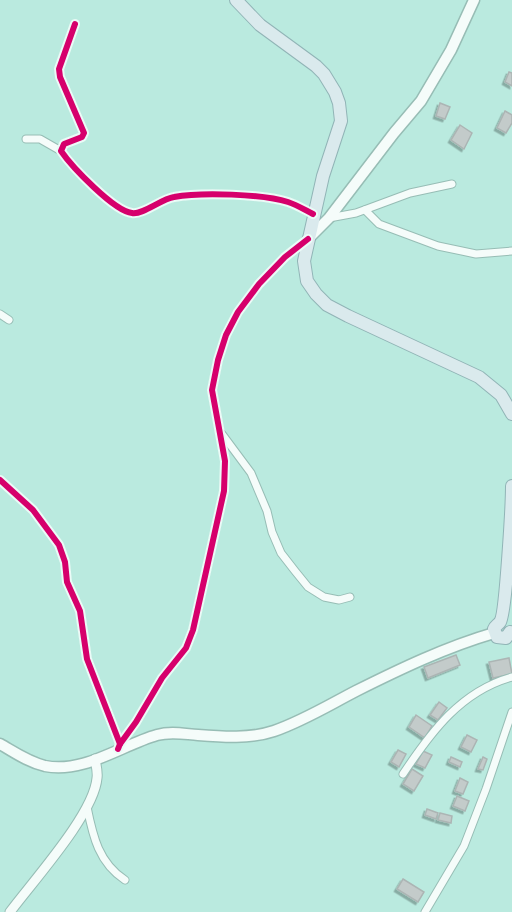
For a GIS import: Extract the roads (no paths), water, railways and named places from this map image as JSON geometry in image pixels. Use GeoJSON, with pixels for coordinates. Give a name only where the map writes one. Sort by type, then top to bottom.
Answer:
{"type":"FeatureCollection","features":[{"type":"Feature","properties":{"kind":"highway"},"geometry":{"type":"LineString","coordinates":[[236,0],[260,25],[316,66],[324,74],[339,103],[341,121],[314,214],[304,261],[308,281],[316,294],[327,305],[358,321],[478,377],[501,395],[512,414]]}},
{"type":"Feature","properties":{"kind":"highway"},"geometry":{"type":"LineString","coordinates":[[511,632],[509,626],[497,628],[512,516],[512,486]]}},
{"type":"Feature","properties":{"kind":"main road"},"geometry":{"type":"LineString","coordinates":[[308,239],[329,218],[426,93],[451,50],[474,0]]}},
{"type":"Feature","properties":{"kind":"main road"},"geometry":{"type":"LineString","coordinates":[[0,744],[26,759],[45,766],[65,767],[95,759],[119,747],[159,734],[177,732],[257,736],[293,723],[385,676],[497,628]]}},
{"type":"Feature","properties":{"kind":"street"},"geometry":{"type":"LineString","coordinates":[[61,151],[64,144],[82,137],[84,133],[60,77],[59,69],[75,24]]}},
{"type":"Feature","properties":{"kind":"street"},"geometry":{"type":"LineString","coordinates":[[26,139],[40,139],[61,151],[70,164],[104,196],[127,212],[136,214],[157,202],[175,197],[245,195],[288,202],[314,214]]}},
{"type":"Feature","properties":{"kind":"street"},"geometry":{"type":"LineString","coordinates":[[329,218],[365,210],[410,193],[452,184]]}},
{"type":"Feature","properties":{"kind":"street"},"geometry":{"type":"LineString","coordinates":[[365,210],[379,224],[438,246],[476,254],[512,251]]}},
{"type":"Feature","properties":{"kind":"street"},"geometry":{"type":"LineString","coordinates":[[119,747],[162,678],[190,639],[223,500],[225,461],[213,399],[213,383],[226,335],[238,312],[259,284],[285,257],[308,239]]}},
{"type":"Feature","properties":{"kind":"street"},"geometry":{"type":"LineString","coordinates":[[0,314],[9,320]]}},
{"type":"Feature","properties":{"kind":"street"},"geometry":{"type":"LineString","coordinates":[[220,432],[251,473],[281,553],[295,571],[308,587],[324,597],[339,600],[350,597]]}},
{"type":"Feature","properties":{"kind":"street"},"geometry":{"type":"LineString","coordinates":[[0,480],[33,510],[59,545],[69,589],[80,611],[87,659],[119,747]]}},
{"type":"Feature","properties":{"kind":"street"},"geometry":{"type":"LineString","coordinates":[[404,774],[421,747],[464,700],[496,681],[512,677]]}},
{"type":"Feature","properties":{"kind":"street"},"geometry":{"type":"LineString","coordinates":[[425,912],[464,846],[512,712]]}},
{"type":"Feature","properties":{"kind":"street"},"geometry":{"type":"LineString","coordinates":[[10,912],[68,837],[87,807],[97,777],[95,759]]}},
{"type":"Feature","properties":{"kind":"street"},"geometry":{"type":"LineString","coordinates":[[87,807],[100,854],[116,874],[125,880]]}}]}
